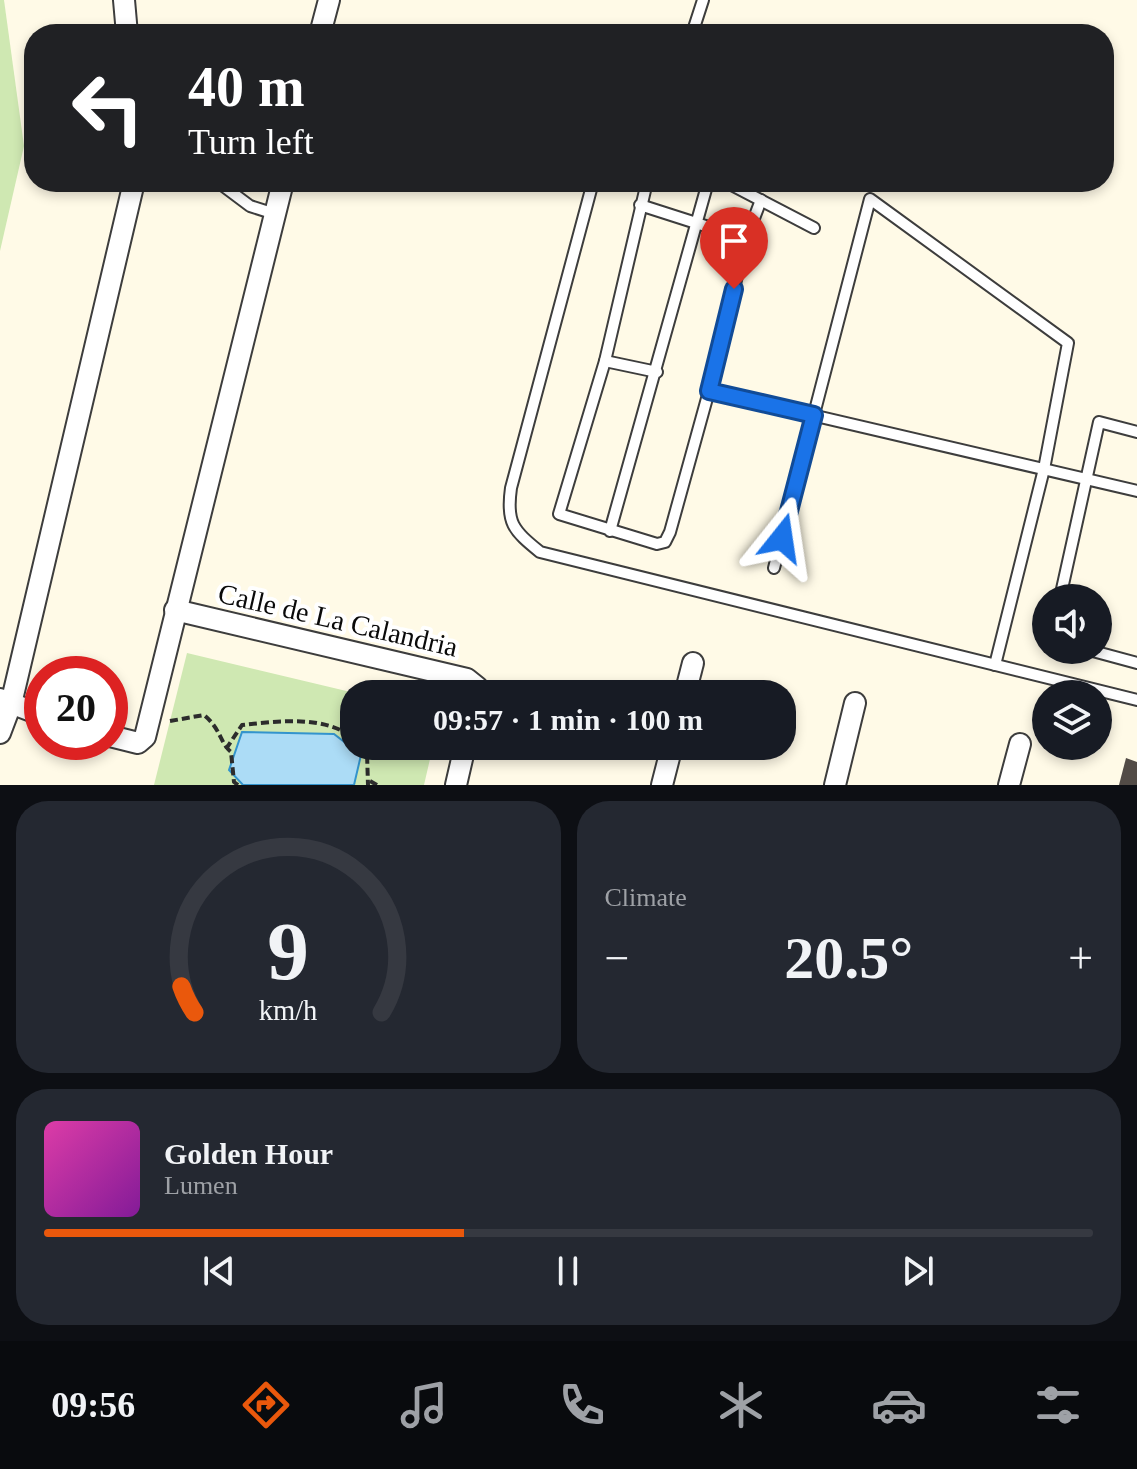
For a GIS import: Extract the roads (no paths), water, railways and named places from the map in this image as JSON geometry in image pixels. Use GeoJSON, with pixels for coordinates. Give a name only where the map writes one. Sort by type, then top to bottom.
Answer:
{"type":"FeatureCollection","features":[{"type":"Feature","properties":{"kind":"street"},"geometry":{"type":"LineString","coordinates":[[124,0],[126,24]]}},
{"type":"Feature","properties":{"kind":"street"},"geometry":{"type":"LineString","coordinates":[[323,24],[329,0]]}},
{"type":"Feature","properties":{"kind":"street"},"geometry":{"type":"LineString","coordinates":[[0,733],[5,702],[132,192]]}},
{"type":"Feature","properties":{"kind":"street"},"geometry":{"type":"LineString","coordinates":[[128,739],[141,742],[145,737],[280,192]]}},
{"type":"Feature","properties":{"kind":"street","name":"Calle de La Calandria"},"geometry":{"type":"LineString","coordinates":[[175,610],[468,680]]}},
{"type":"Feature","properties":{"kind":"street"},"geometry":{"type":"LineString","coordinates":[[689,680],[693,663]]}},
{"type":"Feature","properties":{"kind":"street"},"geometry":{"type":"LineString","coordinates":[[5,702],[24,709]]}},
{"type":"Feature","properties":{"kind":"street"},"geometry":{"type":"LineString","coordinates":[[835,785],[855,703]]}},
{"type":"Feature","properties":{"kind":"street"},"geometry":{"type":"LineString","coordinates":[[1009,785],[1020,744]]}},
{"type":"Feature","properties":{"kind":"street"},"geometry":{"type":"LineString","coordinates":[[456,785],[462,760]]}},
{"type":"Feature","properties":{"kind":"street"},"geometry":{"type":"LineString","coordinates":[[662,785],[668,760]]}},
{"type":"Feature","properties":{"kind":"lane"},"geometry":{"type":"LineString","coordinates":[[695,24],[703,0]]}},
{"type":"Feature","properties":{"kind":"lane"},"geometry":{"type":"LineString","coordinates":[[231,192],[250,206],[275,214]]}},
{"type":"Feature","properties":{"kind":"lane"},"geometry":{"type":"LineString","coordinates":[[590,192],[511,488],[508,510],[516,532],[540,552],[1137,700]]}},
{"type":"Feature","properties":{"kind":"lane"},"geometry":{"type":"LineString","coordinates":[[644,192],[605,361],[559,514],[657,544],[665,542],[709,391],[746,239],[761,200]]}},
{"type":"Feature","properties":{"kind":"lane"},"geometry":{"type":"LineString","coordinates":[[610,531],[657,372],[705,192]]}},
{"type":"Feature","properties":{"kind":"lane"},"geometry":{"type":"LineString","coordinates":[[745,192],[814,228]]}},
{"type":"Feature","properties":{"kind":"lane"},"geometry":{"type":"LineString","coordinates":[[774,568],[870,199],[1068,343],[1044,469],[995,665]]}},
{"type":"Feature","properties":{"kind":"lane"},"geometry":{"type":"LineString","coordinates":[[640,205],[746,239]]}},
{"type":"Feature","properties":{"kind":"lane"},"geometry":{"type":"LineString","coordinates":[[605,361],[657,372]]}},
{"type":"Feature","properties":{"kind":"lane"},"geometry":{"type":"LineString","coordinates":[[709,391],[1137,491]]}},
{"type":"Feature","properties":{"kind":"lane"},"geometry":{"type":"LineString","coordinates":[[1063,584],[1099,422],[1137,432]]}},
{"type":"Feature","properties":{"kind":"lane"},"geometry":{"type":"LineString","coordinates":[[1112,656],[1137,663]]}},
{"type":"Feature","properties":{"kind":"water"},"geometry":{"type":"Polygon","coordinates":[[[242,732],[334,734],[340,739],[340,760],[360,760],[354,785],[243,785],[229,770],[242,732]]]}}]}
